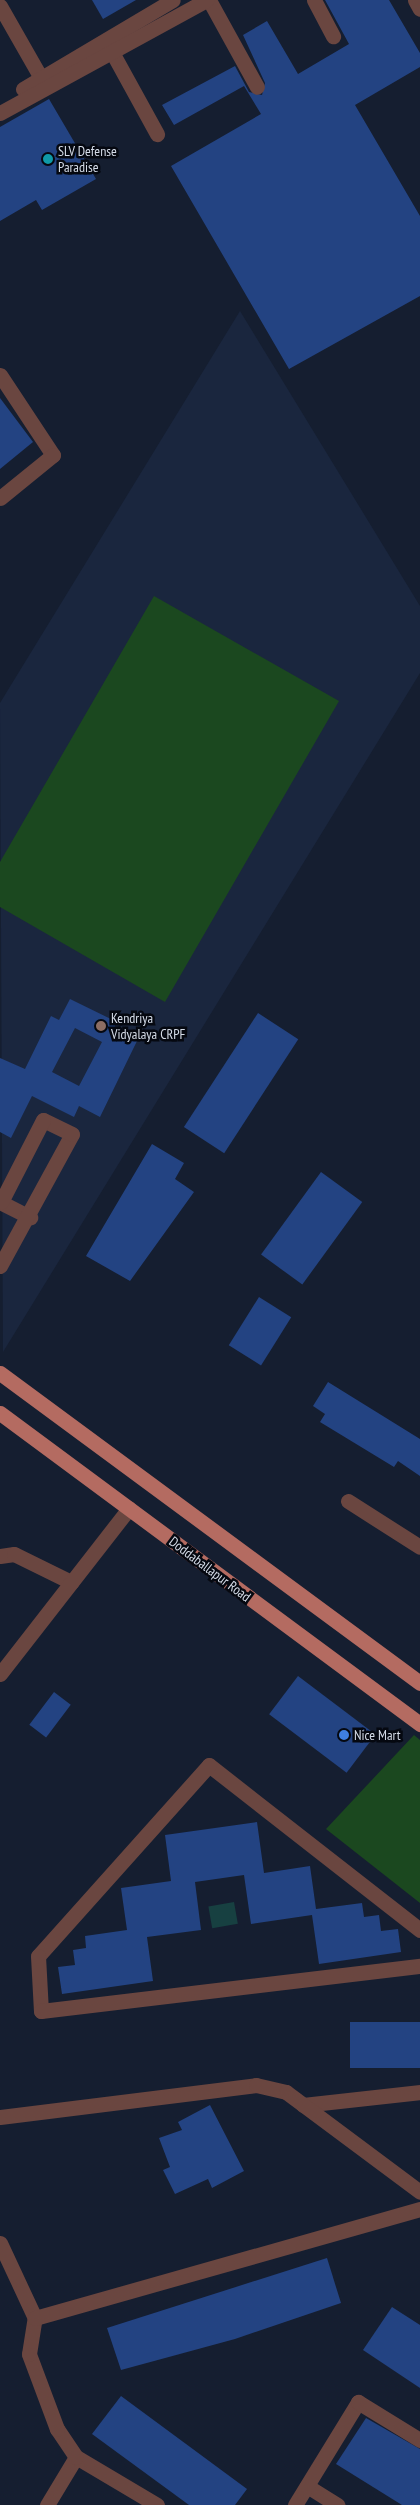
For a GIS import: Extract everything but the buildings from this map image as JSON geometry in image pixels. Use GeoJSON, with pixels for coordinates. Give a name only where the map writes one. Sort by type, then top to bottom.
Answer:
{"type":"FeatureCollection","features":[{"type":"Feature","properties":{"kind":"main road"},"geometry":{"type":"LineString","coordinates":[[0,1373],[420,1683]]}},
{"type":"Feature","properties":{"kind":"main road","name":"Doddaballapur Road"},"geometry":{"type":"LineString","coordinates":[[0,1413],[420,1724]]}},
{"type":"Feature","properties":{"kind":"street"},"geometry":{"type":"LineString","coordinates":[[0,102],[173,0]]}},
{"type":"Feature","properties":{"kind":"street"},"geometry":{"type":"LineString","coordinates":[[0,113],[207,0],[257,87]]}},
{"type":"Feature","properties":{"kind":"street"},"geometry":{"type":"LineString","coordinates":[[314,0],[333,36]]}},
{"type":"Feature","properties":{"kind":"street"},"geometry":{"type":"LineString","coordinates":[[415,0],[420,9]]}},
{"type":"Feature","properties":{"kind":"street"},"geometry":{"type":"LineString","coordinates":[[0,6],[41,78]]}},
{"type":"Feature","properties":{"kind":"street"},"geometry":{"type":"LineString","coordinates":[[104,39],[157,134]]}},
{"type":"Feature","properties":{"kind":"street"},"geometry":{"type":"LineString","coordinates":[[0,375],[53,455],[0,498]]}},
{"type":"Feature","properties":{"kind":"street"},"geometry":{"type":"LineString","coordinates":[[0,1266],[30,1217],[72,1134],[43,1120],[1,1202],[30,1217]]}},
{"type":"Feature","properties":{"kind":"street"},"geometry":{"type":"LineString","coordinates":[[348,1502],[420,1547]]}},
{"type":"Feature","properties":{"kind":"street"},"geometry":{"type":"LineString","coordinates":[[0,1674],[129,1508]]}},
{"type":"Feature","properties":{"kind":"street"},"geometry":{"type":"LineString","coordinates":[[0,1556],[14,1554],[71,1582]]}},
{"type":"Feature","properties":{"kind":"street"},"geometry":{"type":"LineString","coordinates":[[420,1930],[208,1765],[38,1956],[41,2011],[420,1966]]}},
{"type":"Feature","properties":{"kind":"street"},"geometry":{"type":"LineString","coordinates":[[0,2117],[256,2085],[286,2092],[420,2192]]}},
{"type":"Feature","properties":{"kind":"street"},"geometry":{"type":"LineString","coordinates":[[303,2104],[420,2092]]}},
{"type":"Feature","properties":{"kind":"street"},"geometry":{"type":"LineString","coordinates":[[35,2318],[420,2209]]}},
{"type":"Feature","properties":{"kind":"street"},"geometry":{"type":"LineString","coordinates":[[0,2243],[35,2318],[29,2354],[57,2429],[76,2456],[157,2505]]}},
{"type":"Feature","properties":{"kind":"street"},"geometry":{"type":"LineString","coordinates":[[295,2505],[358,2402],[420,2440]]}},
{"type":"Feature","properties":{"kind":"street"},"geometry":{"type":"LineString","coordinates":[[47,2505],[76,2456]]}},
{"type":"Feature","properties":{"kind":"street"},"geometry":{"type":"LineString","coordinates":[[307,2486],[338,2505]]}},
{"type":"Feature","properties":{"kind":"shaded area","name":"Kendriya Vidyalaya CRPF"},"geometry":{"type":"Polygon","coordinates":[[[240,311],[420,606],[420,673],[3,1352],[0,703],[240,311]]]}},
{"type":"Feature","properties":{"kind":"shaded area"},"geometry":{"type":"Polygon","coordinates":[[[234,1902],[238,1924],[212,1928],[208,1907],[234,1902]]]}},
{"type":"Feature","properties":{"kind":"green space"},"geometry":{"type":"Polygon","coordinates":[[[154,596],[339,701],[165,1002],[0,907],[0,862],[154,596]]]}},
{"type":"Feature","properties":{"kind":"green space"},"geometry":{"type":"Polygon","coordinates":[[[414,1735],[420,1740],[420,1903],[326,1829],[414,1735]]]}},
{"type":"Feature","properties":{"kind":"place","name":"SLV Defense Paradise"},"geometry":{"type":"Point","coordinates":[48,159]}},
{"type":"Feature","properties":{"kind":"place","name":"Kendriya Vidyalaya CRPF"},"geometry":{"type":"Point","coordinates":[101,1026]}},
{"type":"Feature","properties":{"kind":"place","name":"Nice Mart"},"geometry":{"type":"Point","coordinates":[344,1735]}}]}
